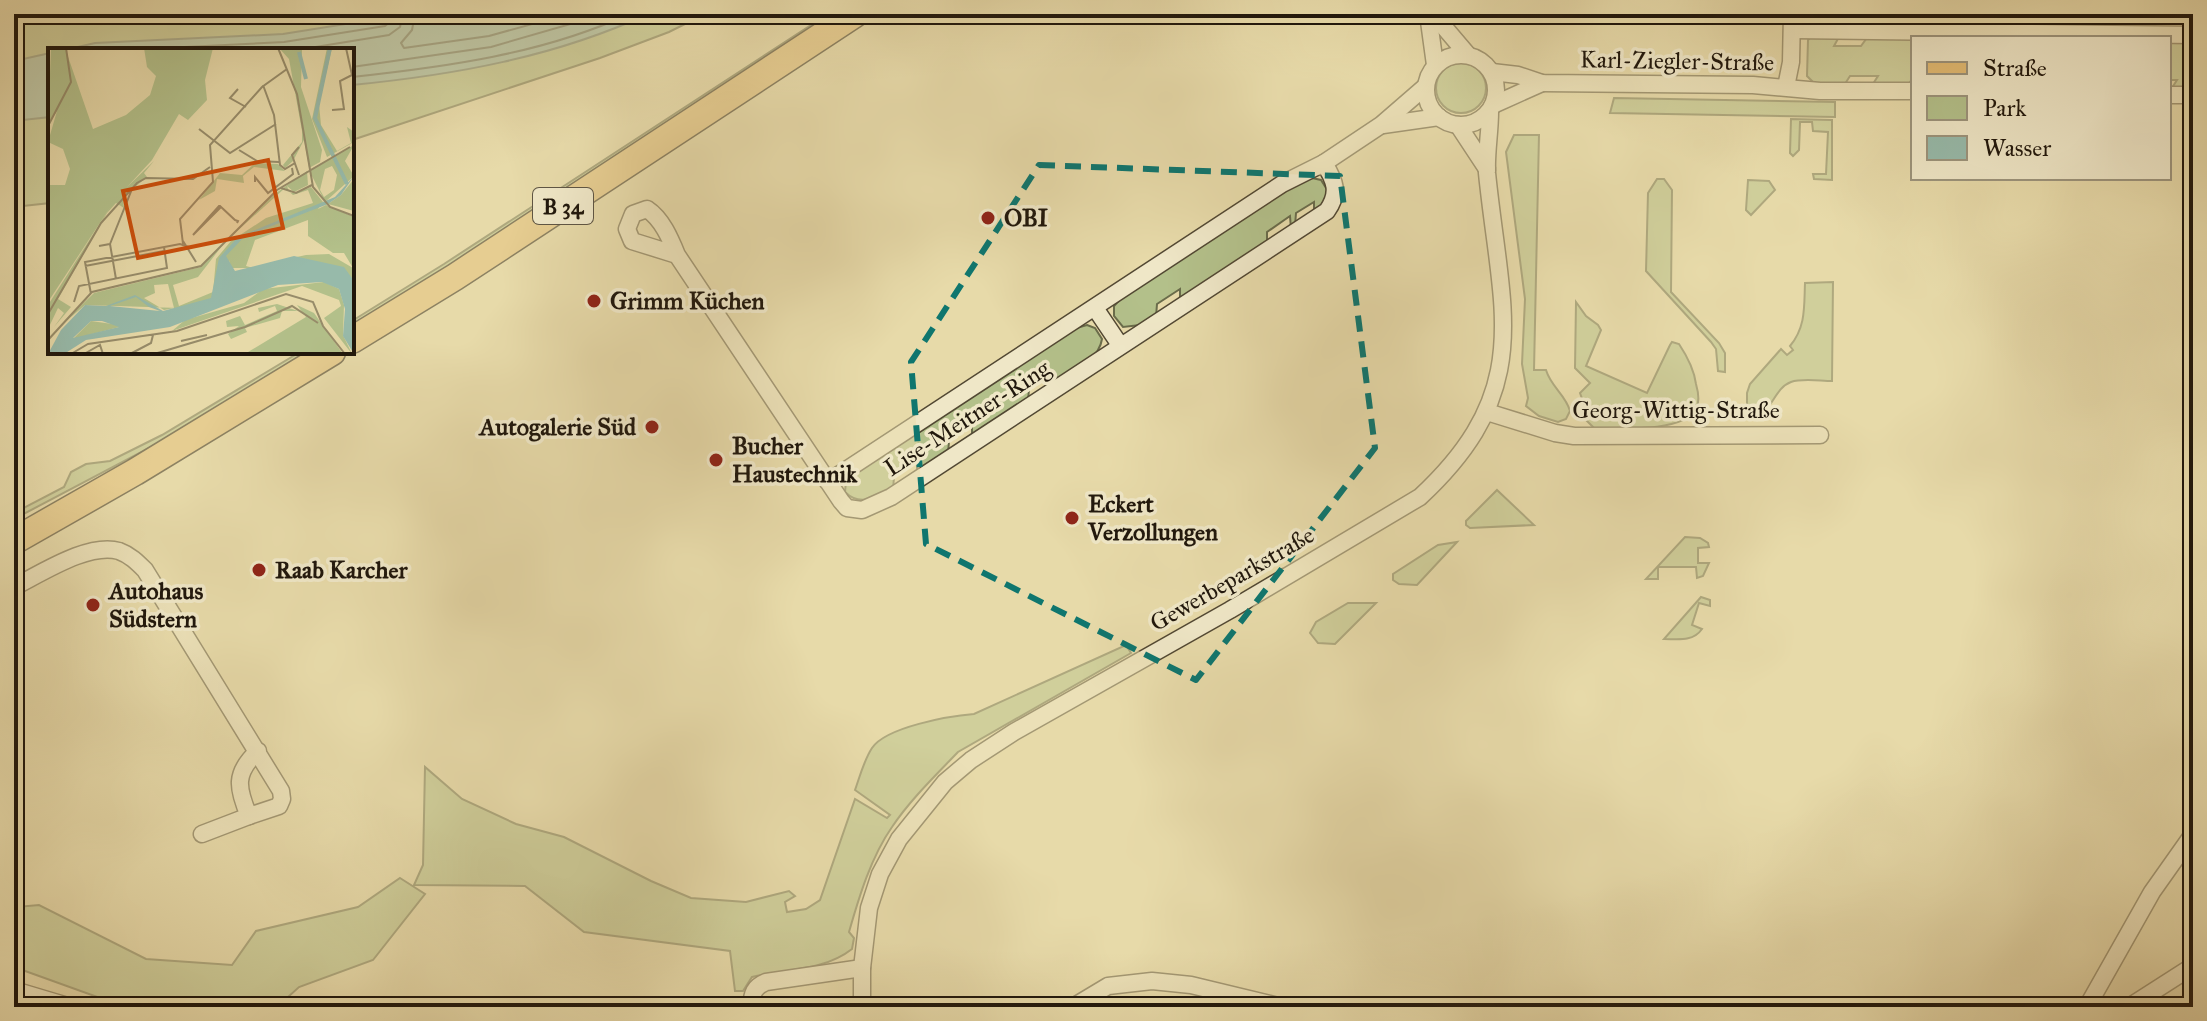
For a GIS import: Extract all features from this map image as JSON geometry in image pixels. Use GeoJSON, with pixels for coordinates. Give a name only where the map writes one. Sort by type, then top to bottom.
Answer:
{"type":"FeatureCollection","features":[{"type":"Feature","properties":{"kind":"main road","name":"B 34"},"geometry":{"type":"LineString","coordinates":[[354,339],[455,277],[855,14]]}},
{"type":"Feature","properties":{"kind":"main road"},"geometry":{"type":"LineString","coordinates":[[14,541],[135,472],[329,354]]}},
{"type":"Feature","properties":{"kind":"street"},"geometry":{"type":"LineString","coordinates":[[1431,14],[1467,54],[1486,64],[1492,72]]}},
{"type":"Feature","properties":{"kind":"street"},"geometry":{"type":"LineString","coordinates":[[1431,14],[1435,65]]}},
{"type":"Feature","properties":{"kind":"street"},"geometry":{"type":"LineString","coordinates":[[1792,22],[2052,36],[2193,35]]}},
{"type":"Feature","properties":{"kind":"street","name":"Karl-Ziegler-Straße"},"geometry":{"type":"LineString","coordinates":[[1492,72],[1518,75],[1542,83],[1786,87],[1791,62],[1792,22]]}},
{"type":"Feature","properties":{"kind":"street"},"geometry":{"type":"LineString","coordinates":[[1467,54],[1455,55],[1435,65],[1426,86],[1427,98],[1439,117],[1458,125],[1481,120],[1492,108]]}},
{"type":"Feature","properties":{"kind":"street","name":"Gewerbeparkstraße"},"geometry":{"type":"LineString","coordinates":[[862,1007],[862,968],[869,908],[880,874],[899,839],[945,782],[971,760],[1014,732],[1420,497],[1471,442],[1487,412],[1499,376],[1504,311],[1487,169],[1492,108],[1497,95],[1492,72]]}},
{"type":"Feature","properties":{"kind":"street","name":"Karl-Ziegler-Straße"},"geometry":{"type":"LineString","coordinates":[[1492,108],[1542,83]]}},
{"type":"Feature","properties":{"kind":"street","name":"Lise-Meitner-Ring"},"geometry":{"type":"LineString","coordinates":[[1324,163],[1334,179],[1335,199],[1327,211],[891,497],[862,510],[847,508],[828,482],[1282,184],[1324,163],[1381,125],[1426,86]]}},
{"type":"Feature","properties":{"kind":"street"},"geometry":{"type":"LineString","coordinates":[[1786,87],[1820,91],[1911,91]]}},
{"type":"Feature","properties":{"kind":"street"},"geometry":{"type":"LineString","coordinates":[[2171,95],[2193,95]]}},
{"type":"Feature","properties":{"kind":"street","name":"Lise-Meitner-Ring"},"geometry":{"type":"LineString","coordinates":[[1381,125],[1439,117]]}},
{"type":"Feature","properties":{"kind":"street","name":"Gewerbeparkstraße"},"geometry":{"type":"LineString","coordinates":[[1458,125],[1487,169]]}},
{"type":"Feature","properties":{"kind":"street"},"geometry":{"type":"LineString","coordinates":[[677,255],[828,482]]}},
{"type":"Feature","properties":{"kind":"street"},"geometry":{"type":"LineString","coordinates":[[1095,308],[1120,345]]}},
{"type":"Feature","properties":{"kind":"street","name":"Georg-Wittig-Straße"},"geometry":{"type":"LineString","coordinates":[[1487,412],[1574,436],[1820,435]]}},
{"type":"Feature","properties":{"kind":"street"},"geometry":{"type":"LineString","coordinates":[[14,587],[99,549],[129,556],[145,570],[281,791],[279,806],[202,834]]}},
{"type":"Feature","properties":{"kind":"street"},"geometry":{"type":"LineString","coordinates":[[249,816],[238,785],[248,760],[258,751]]}},
{"type":"Feature","properties":{"kind":"street"},"geometry":{"type":"LineString","coordinates":[[2087,1007],[2152,892],[2193,834]]}},
{"type":"Feature","properties":{"kind":"street"},"geometry":{"type":"LineString","coordinates":[[2129,1007],[2193,966]]}},
{"type":"Feature","properties":{"kind":"street"},"geometry":{"type":"LineString","coordinates":[[751,1007],[756,986],[766,982],[862,968]]}},
{"type":"Feature","properties":{"kind":"street"},"geometry":{"type":"LineString","coordinates":[[1073,1007],[1108,986],[1152,981],[1191,985],[1282,1007]]}},
{"type":"Feature","properties":{"kind":"street"},"geometry":{"type":"LineString","coordinates":[[14,990],[71,1007]]}},
{"type":"Feature","properties":{"kind":"highlighted area"},"geometry":{"type":"Polygon","coordinates":[[[1039,165],[1340,176],[1375,448],[1196,680],[926,544],[911,362],[1039,165]]]}},
{"type":"Feature","properties":{"kind":"green space"},"geometry":{"type":"Polygon","coordinates":[[[14,14],[705,14],[669,32],[600,58],[354,139],[354,48],[48,48],[48,203],[14,207],[14,14]]]}},
{"type":"Feature","properties":{"kind":"green space"},"geometry":{"type":"Polygon","coordinates":[[[828,14],[841,14],[354,327],[354,320],[828,14]]]}},
{"type":"Feature","properties":{"kind":"green space"},"geometry":{"type":"Polygon","coordinates":[[[1813,35],[1840,35],[1834,46],[1861,46],[1869,35],[1911,38],[1911,81],[1906,87],[1871,87],[1878,76],[1850,76],[1843,87],[1814,83],[1807,76],[1808,40],[1813,35]]]}},
{"type":"Feature","properties":{"kind":"green space"},"geometry":{"type":"Polygon","coordinates":[[[2171,40],[2192,40],[2185,50],[2193,50],[2193,91],[2171,91],[2177,80],[2171,80],[2171,40]]]}},
{"type":"Feature","properties":{"kind":"green space"},"geometry":{"type":"Polygon","coordinates":[[[1461,63],[1478,71],[1486,88],[1478,105],[1461,113],[1444,105],[1436,88],[1444,71],[1461,63]]]}},
{"type":"Feature","properties":{"kind":"green space"},"geometry":{"type":"Polygon","coordinates":[[[1614,98],[1835,102],[1835,117],[1610,113],[1614,98]]]}},
{"type":"Feature","properties":{"kind":"green space"},"geometry":{"type":"Polygon","coordinates":[[[1791,119],[1832,120],[1832,180],[1814,179],[1813,174],[1826,174],[1828,132],[1813,131],[1812,122],[1800,122],[1799,150],[1793,156],[1790,153],[1791,119]]]}},
{"type":"Feature","properties":{"kind":"green space"},"geometry":{"type":"Polygon","coordinates":[[[1514,135],[1539,135],[1534,370],[1546,370],[1568,405],[1570,411],[1566,419],[1558,422],[1539,416],[1526,406],[1528,398],[1522,364],[1525,299],[1506,152],[1514,135]]]}},
{"type":"Feature","properties":{"kind":"green space"},"geometry":{"type":"Polygon","coordinates":[[[1312,178],[1321,180],[1328,191],[1323,205],[1314,214],[1314,202],[1296,213],[1295,226],[1291,229],[1290,216],[1267,232],[1267,245],[1180,302],[1180,289],[1157,304],[1156,317],[1140,325],[1123,327],[1114,316],[1114,306],[1128,291],[1295,183],[1312,178]]]}},
{"type":"Feature","properties":{"kind":"green space"},"geometry":{"type":"Polygon","coordinates":[[[1657,179],[1664,179],[1672,190],[1671,292],[1719,343],[1725,353],[1725,372],[1718,371],[1716,349],[1711,342],[1646,271],[1648,193],[1657,179]]]}},
{"type":"Feature","properties":{"kind":"green space"},"geometry":{"type":"Polygon","coordinates":[[[1748,180],[1769,181],[1775,190],[1751,215],[1746,210],[1748,180]]]}},
{"type":"Feature","properties":{"kind":"green space"},"geometry":{"type":"Polygon","coordinates":[[[1833,282],[1832,381],[1791,382],[1779,391],[1761,414],[1747,414],[1750,384],[1781,349],[1787,355],[1793,350],[1790,346],[1799,332],[1803,316],[1805,283],[1833,282]]]}},
{"type":"Feature","properties":{"kind":"green space"},"geometry":{"type":"Polygon","coordinates":[[[1576,302],[1601,330],[1586,366],[1647,393],[1670,345],[1672,342],[1679,344],[1692,368],[1698,393],[1696,409],[1689,417],[1664,426],[1633,428],[1594,428],[1586,420],[1580,393],[1590,383],[1575,368],[1576,302]]]}},
{"type":"Feature","properties":{"kind":"green space"},"geometry":{"type":"Polygon","coordinates":[[[1087,325],[1095,328],[1102,339],[1100,347],[1075,372],[1052,386],[1052,373],[1029,388],[1028,402],[972,439],[972,426],[949,441],[948,454],[917,475],[917,462],[894,477],[893,490],[862,500],[845,492],[846,481],[856,470],[1066,331],[1087,325]]]}},
{"type":"Feature","properties":{"kind":"green space"},"geometry":{"type":"Polygon","coordinates":[[[297,354],[310,354],[170,437],[14,519],[14,513],[64,487],[71,472],[86,464],[110,461],[162,435],[297,354]]]}},
{"type":"Feature","properties":{"kind":"green space"},"geometry":{"type":"Polygon","coordinates":[[[1497,490],[1534,525],[1470,528],[1466,525],[1466,521],[1497,490]]]}},
{"type":"Feature","properties":{"kind":"green space"},"geometry":{"type":"Polygon","coordinates":[[[1685,537],[1700,538],[1708,543],[1709,547],[1698,548],[1698,563],[1709,563],[1703,576],[1697,578],[1696,567],[1658,567],[1658,579],[1646,579],[1685,537]]]}},
{"type":"Feature","properties":{"kind":"green space"},"geometry":{"type":"Polygon","coordinates":[[[1457,542],[1417,585],[1399,584],[1393,580],[1393,574],[1438,545],[1457,542]]]}},
{"type":"Feature","properties":{"kind":"green space"},"geometry":{"type":"Polygon","coordinates":[[[1701,597],[1710,600],[1710,606],[1699,603],[1692,625],[1702,629],[1685,639],[1664,639],[1701,597]]]}},
{"type":"Feature","properties":{"kind":"green space"},"geometry":{"type":"Polygon","coordinates":[[[1348,603],[1376,603],[1335,644],[1318,643],[1310,633],[1316,622],[1348,603]]]}},
{"type":"Feature","properties":{"kind":"green space"},"geometry":{"type":"Polygon","coordinates":[[[1126,645],[1131,653],[958,752],[924,788],[892,827],[872,864],[849,932],[854,938],[852,949],[829,962],[752,977],[743,991],[735,991],[730,951],[584,932],[525,886],[414,885],[423,865],[425,767],[462,799],[516,824],[564,837],[691,898],[746,902],[789,891],[795,896],[785,902],[787,912],[806,909],[820,900],[855,799],[887,818],[890,815],[855,790],[867,758],[879,741],[919,724],[974,714],[1126,645]]]}},
{"type":"Feature","properties":{"kind":"green space"},"geometry":{"type":"Polygon","coordinates":[[[400,878],[425,894],[373,960],[299,987],[277,1007],[125,1007],[14,967],[14,905],[39,905],[146,959],[232,965],[256,931],[358,907],[400,878]]]}},
{"type":"Feature","properties":{"kind":"water"},"geometry":{"type":"Polygon","coordinates":[[[408,14],[648,14],[577,42],[503,62],[428,76],[354,85],[354,48],[74,48],[95,43],[283,34],[408,14]]]}},
{"type":"Feature","properties":{"kind":"water"},"geometry":{"type":"Polygon","coordinates":[[[48,53],[48,117],[14,121],[14,61],[48,53]]]}},
{"type":"Feature","properties":{"kind":"place","name":"OBI"},"geometry":{"type":"Point","coordinates":[988,218]}},
{"type":"Feature","properties":{"kind":"place","name":"Grimm Küchen"},"geometry":{"type":"Point","coordinates":[594,301]}},
{"type":"Feature","properties":{"kind":"place","name":"Autogalerie Süd"},"geometry":{"type":"Point","coordinates":[652,427]}},
{"type":"Feature","properties":{"kind":"place","name":"Bucher Haustechnik"},"geometry":{"type":"Point","coordinates":[716,460]}},
{"type":"Feature","properties":{"kind":"place","name":"Eckert Verzollungen"},"geometry":{"type":"Point","coordinates":[1072,518]}},
{"type":"Feature","properties":{"kind":"place","name":"Raab Karcher"},"geometry":{"type":"Point","coordinates":[259,570]}},
{"type":"Feature","properties":{"kind":"place","name":"Autohaus Südstern"},"geometry":{"type":"Point","coordinates":[93,605]}}]}
